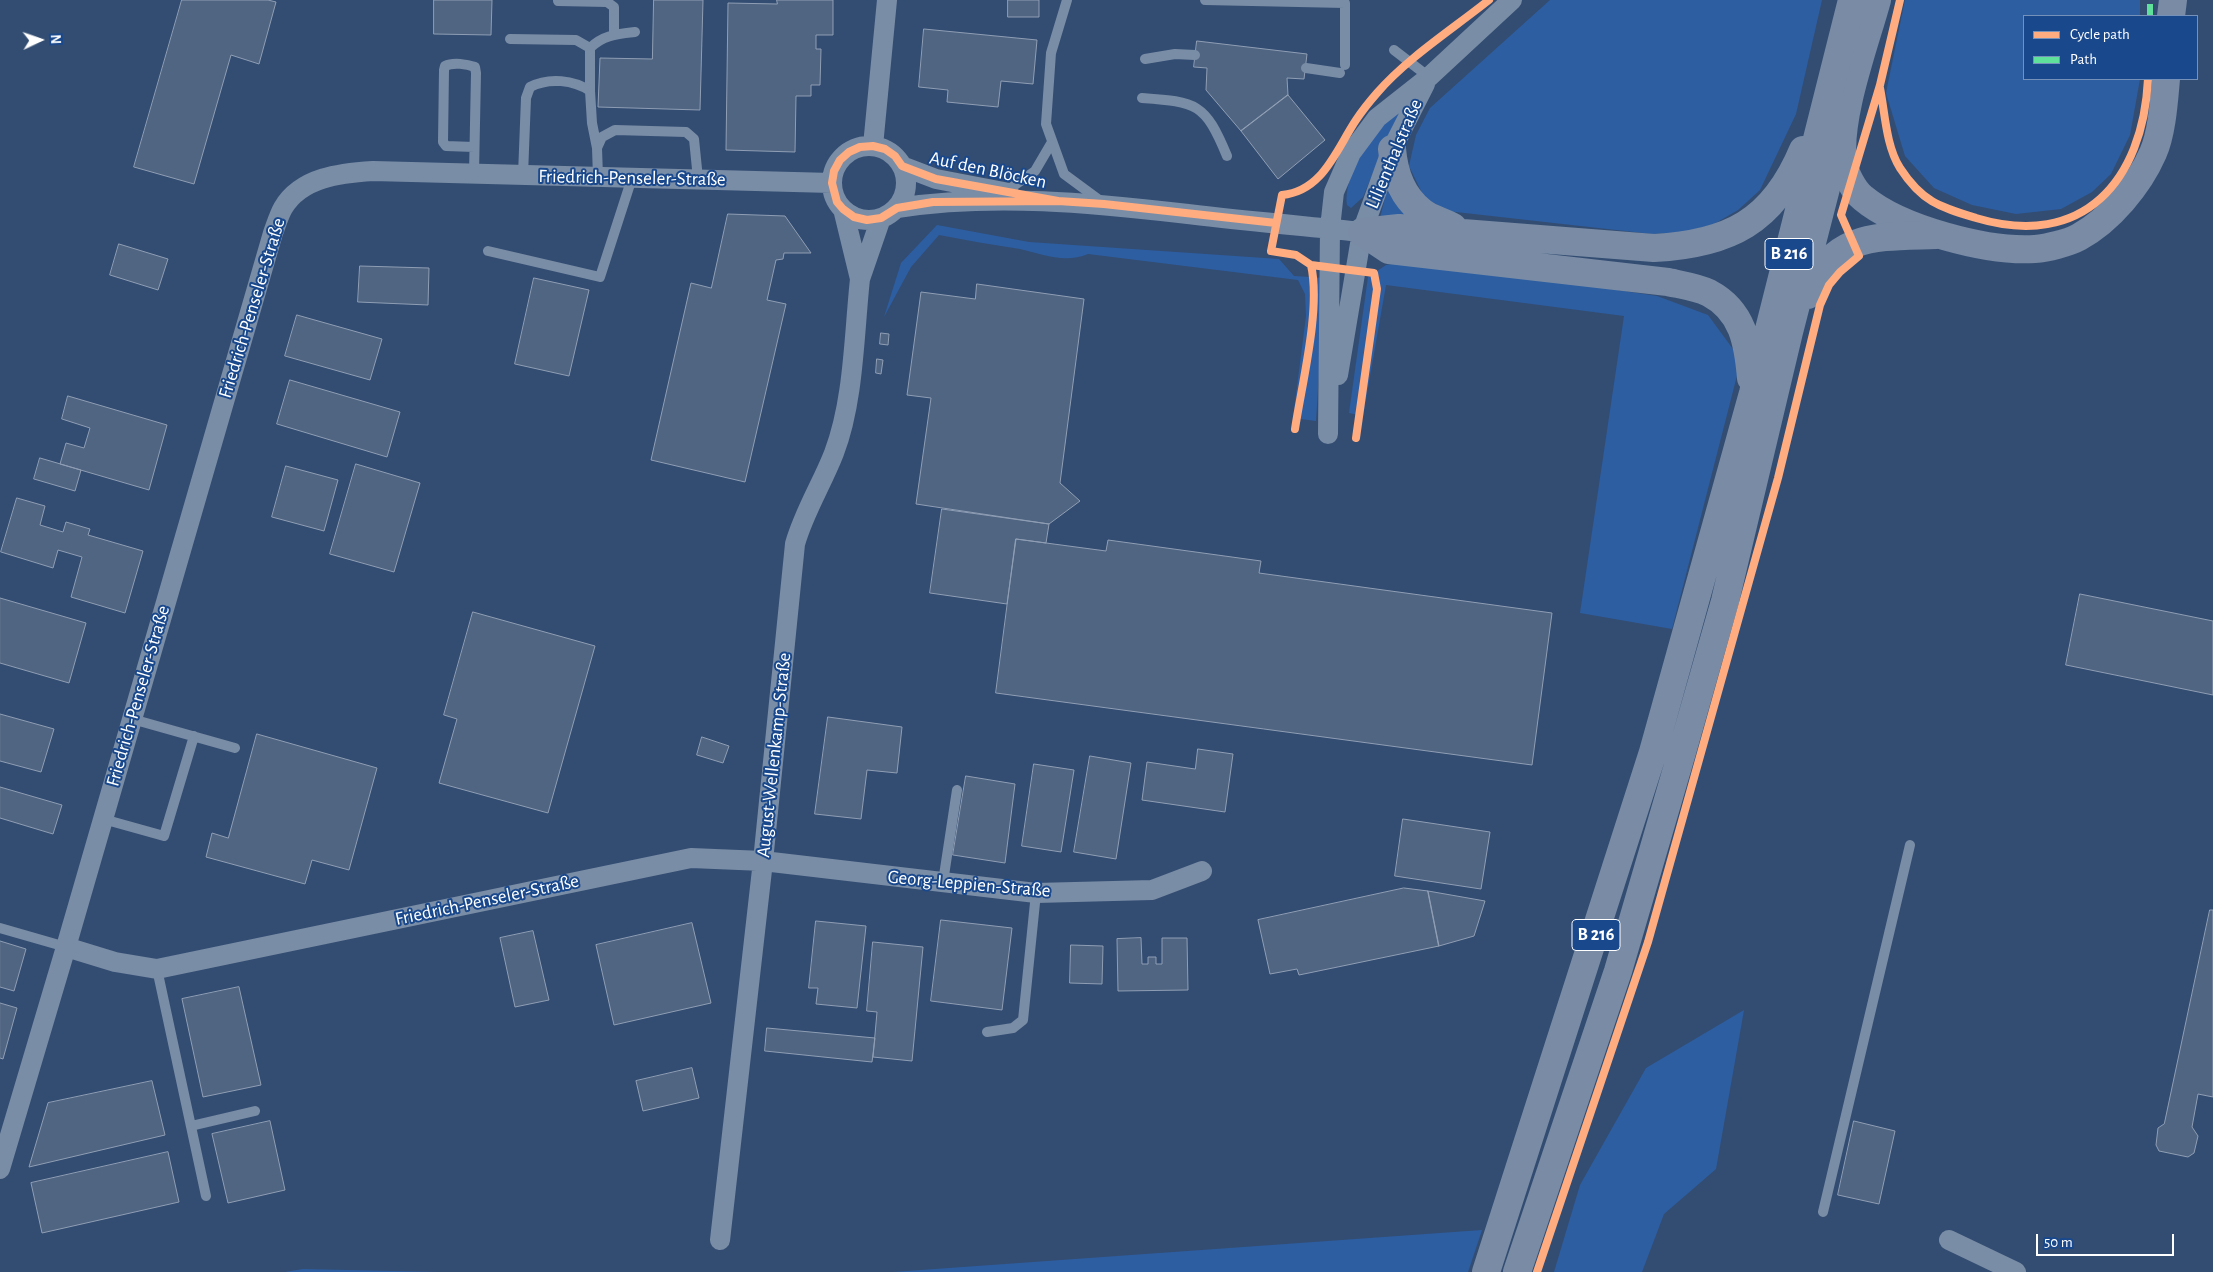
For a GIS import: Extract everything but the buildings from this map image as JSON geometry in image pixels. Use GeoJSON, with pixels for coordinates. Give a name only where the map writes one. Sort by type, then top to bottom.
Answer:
{"type":"FeatureCollection","features":[{"type":"Feature","properties":{"kind":"highway","name":"B 216"},"geometry":{"type":"LineString","coordinates":[[1517,1272],[1618,971],[1725,601],[1789,332],[1834,120],[1852,0]]}},
{"type":"Feature","properties":{"kind":"highway","name":"B 216"},"geometry":{"type":"LineString","coordinates":[[1486,1272],[1587,964],[1653,752],[1753,393],[1834,120]]}},
{"type":"Feature","properties":{"kind":"highway"},"geometry":{"type":"LineString","coordinates":[[1362,232],[1399,228],[1654,248],[1690,246],[1721,238],[1749,223],[1774,201],[1793,174],[1809,136],[1834,120]]}},
{"type":"Feature","properties":{"kind":"highway"},"geometry":{"type":"LineString","coordinates":[[1392,148],[1394,169],[1400,186],[1409,198],[1421,211],[1462,233]]}},
{"type":"Feature","properties":{"kind":"highway"},"geometry":{"type":"LineString","coordinates":[[1362,232],[1389,250],[1668,282],[1708,293],[1732,310],[1744,330],[1753,393]]}},
{"type":"Feature","properties":{"kind":"highway"},"geometry":{"type":"LineString","coordinates":[[1789,332],[1799,318],[1816,276],[1832,257],[1854,244],[1873,237],[1936,235]]}},
{"type":"Feature","properties":{"kind":"main road","name":"B 216"},"geometry":{"type":"LineString","coordinates":[[1834,120],[1877,0]]}},
{"type":"Feature","properties":{"kind":"main road"},"geometry":{"type":"LineString","coordinates":[[2167,0],[2170,15]]}},
{"type":"Feature","properties":{"kind":"main road"},"geometry":{"type":"LineString","coordinates":[[2170,15],[2173,0]]}},
{"type":"Feature","properties":{"kind":"main road"},"geometry":{"type":"LineString","coordinates":[[1834,120],[1850,180],[1862,198],[1884,211],[1936,235],[1995,247],[2036,249],[2078,237],[2105,217],[2130,192],[2154,152],[2164,101],[2166,80]]}},
{"type":"Feature","properties":{"kind":"street"},"geometry":{"type":"LineString","coordinates":[[843,209],[837,202],[832,183],[834,171],[840,160],[849,152],[860,147],[873,146],[887,0]]}},
{"type":"Feature","properties":{"kind":"street","name":"Lilienthalstraße"},"geometry":{"type":"LineString","coordinates":[[1330,228],[1334,192],[1351,153],[1377,118],[1428,77],[1512,0]]}},
{"type":"Feature","properties":{"kind":"street","name":"Lilienthalstraße"},"geometry":{"type":"LineString","coordinates":[[1362,232],[1392,148],[1428,77]]}},
{"type":"Feature","properties":{"kind":"street","name":"Auf den Blöcken"},"geometry":{"type":"LineString","coordinates":[[873,146],[885,149],[895,156],[902,166],[906,188],[903,198],[889,213]]}},
{"type":"Feature","properties":{"kind":"street","name":"Auf den Blöcken"},"geometry":{"type":"LineString","coordinates":[[902,166],[936,180],[1058,201]]}},
{"type":"Feature","properties":{"kind":"street","name":"Friedrich-Penseler-Straße"},"geometry":{"type":"LineString","coordinates":[[0,1169],[272,233],[284,206],[302,188],[323,178],[342,173],[372,171],[832,183]]}},
{"type":"Feature","properties":{"kind":"street","name":"Auf den Blöcken"},"geometry":{"type":"LineString","coordinates":[[843,209],[854,217],[867,220],[933,202],[1058,201],[1104,204],[1362,232]]}},
{"type":"Feature","properties":{"kind":"street","name":"August-Wellenkamp-Straße"},"geometry":{"type":"LineString","coordinates":[[843,209],[860,279]]}},
{"type":"Feature","properties":{"kind":"street","name":"August-Wellenkamp-Straße"},"geometry":{"type":"LineString","coordinates":[[720,1240],[763,861],[796,544],[801,522],[834,452],[843,423],[860,279],[889,213]]}},
{"type":"Feature","properties":{"kind":"street"},"geometry":{"type":"LineString","coordinates":[[1330,228],[1328,434],[1362,232]]}},
{"type":"Feature","properties":{"kind":"street","name":"Friedrich-Penseler-Straße"},"geometry":{"type":"LineString","coordinates":[[66,946],[115,962],[157,969],[691,858],[763,861]]}},
{"type":"Feature","properties":{"kind":"street","name":"Georg-Leppien-Straße"},"geometry":{"type":"LineString","coordinates":[[763,861],[1036,893],[1152,890],[1202,870]]}},
{"type":"Feature","properties":{"kind":"street"},"geometry":{"type":"LineString","coordinates":[[1949,1240],[2016,1272]]}},
{"type":"Feature","properties":{"kind":"lane"},"geometry":{"type":"LineString","coordinates":[[1068,0],[1051,53],[1046,124],[1064,174],[1104,204]]}},
{"type":"Feature","properties":{"kind":"lane"},"geometry":{"type":"LineString","coordinates":[[1205,0],[1345,3],[1342,69],[1306,68]]}},
{"type":"Feature","properties":{"kind":"lane"},"geometry":{"type":"LineString","coordinates":[[558,1],[607,2],[614,7],[614,34]]}},
{"type":"Feature","properties":{"kind":"lane"},"geometry":{"type":"LineString","coordinates":[[598,177],[597,148],[592,123],[590,91],[590,48],[598,40],[614,34],[635,32]]}},
{"type":"Feature","properties":{"kind":"lane"},"geometry":{"type":"LineString","coordinates":[[510,39],[576,40],[590,48]]}},
{"type":"Feature","properties":{"kind":"lane"},"geometry":{"type":"LineString","coordinates":[[1394,50],[1428,77]]}},
{"type":"Feature","properties":{"kind":"lane"},"geometry":{"type":"LineString","coordinates":[[1145,59],[1175,54],[1195,55]]}},
{"type":"Feature","properties":{"kind":"lane"},"geometry":{"type":"LineString","coordinates":[[474,147],[446,146],[443,142],[444,70],[445,66],[450,64],[475,67],[474,174]]}},
{"type":"Feature","properties":{"kind":"lane"},"geometry":{"type":"LineString","coordinates":[[523,175],[524,112],[530,87],[540,82],[569,82],[580,84],[590,91]]}},
{"type":"Feature","properties":{"kind":"lane"},"geometry":{"type":"LineString","coordinates":[[1142,98],[1184,101],[1200,109],[1214,124],[1227,156]]}},
{"type":"Feature","properties":{"kind":"lane"},"geometry":{"type":"LineString","coordinates":[[597,148],[602,137],[615,130],[686,132],[694,139],[698,179]]}},
{"type":"Feature","properties":{"kind":"lane"},"geometry":{"type":"LineString","coordinates":[[1005,192],[1035,171],[1052,142]]}},
{"type":"Feature","properties":{"kind":"lane"},"geometry":{"type":"LineString","coordinates":[[488,251],[600,277],[632,178]]}},
{"type":"Feature","properties":{"kind":"lane"},"geometry":{"type":"LineString","coordinates":[[132,719],[235,748]]}},
{"type":"Feature","properties":{"kind":"lane"},"geometry":{"type":"LineString","coordinates":[[103,819],[164,836],[194,736]]}},
{"type":"Feature","properties":{"kind":"lane"},"geometry":{"type":"LineString","coordinates":[[943,882],[957,790]]}},
{"type":"Feature","properties":{"kind":"lane"},"geometry":{"type":"LineString","coordinates":[[1823,1212],[1910,845]]}},
{"type":"Feature","properties":{"kind":"lane"},"geometry":{"type":"LineString","coordinates":[[987,1032],[1014,1028],[1023,1020],[1036,893]]}},
{"type":"Feature","properties":{"kind":"lane"},"geometry":{"type":"LineString","coordinates":[[0,928],[66,946]]}},
{"type":"Feature","properties":{"kind":"lane"},"geometry":{"type":"LineString","coordinates":[[157,969],[206,1196]]}},
{"type":"Feature","properties":{"kind":"lane"},"geometry":{"type":"LineString","coordinates":[[191,1126],[255,1111]]}},
{"type":"Feature","properties":{"kind":"shaded area"},"geometry":{"type":"Polygon","coordinates":[[[1550,0],[1822,0],[1796,114],[1760,190],[1738,210],[1714,224],[1685,232],[1652,234],[1447,211],[1424,197],[1409,166],[1416,135],[1430,108],[1550,0]]]}},
{"type":"Feature","properties":{"kind":"shaded area"},"geometry":{"type":"Polygon","coordinates":[[[1905,0],[2140,0],[2140,15],[2023,15],[2023,80],[2140,80],[2130,135],[2111,174],[2092,192],[2061,209],[2016,214],[1972,205],[1934,188],[1905,156],[1886,93],[1905,0]]]}},
{"type":"Feature","properties":{"kind":"shaded area"},"geometry":{"type":"Polygon","coordinates":[[[1412,96],[1385,144],[1363,197],[1351,208],[1347,205],[1348,190],[1359,160],[1379,131],[1412,96]]]}},
{"type":"Feature","properties":{"kind":"shaded area"},"geometry":{"type":"Polygon","coordinates":[[[1390,178],[1420,221],[1380,218],[1390,178]]]}},
{"type":"Feature","properties":{"kind":"shaded area"},"geometry":{"type":"Polygon","coordinates":[[[937,225],[1029,242],[1279,259],[1294,276],[1325,278],[1316,421],[1293,418],[1306,316],[1305,294],[1298,280],[1088,254],[1070,258],[1054,257],[939,235],[911,267],[884,317],[901,263],[937,225]]]}},
{"type":"Feature","properties":{"kind":"shaded area"},"geometry":{"type":"Polygon","coordinates":[[[1417,260],[1657,296],[1708,315],[1741,360],[1672,629],[1580,613],[1624,316],[1386,285],[1363,416],[1349,413],[1368,277],[1386,265],[1417,260]]]}},
{"type":"Feature","properties":{"kind":"shaded area"},"geometry":{"type":"Polygon","coordinates":[[[1744,1010],[1716,1169],[1664,1214],[1642,1272],[1554,1272],[1580,1185],[1646,1068],[1744,1010]]]}},
{"type":"Feature","properties":{"kind":"shaded area"},"geometry":{"type":"Polygon","coordinates":[[[1482,1230],[1468,1272],[893,1272],[1482,1230]]]}},
{"type":"Feature","properties":{"kind":"shaded area"},"geometry":{"type":"Polygon","coordinates":[[[303,1269],[438,1272],[285,1272],[303,1269]]]}},
{"type":"Feature","properties":{"kind":"marked path"},"geometry":{"type":"LineString","coordinates":[[2150,0],[2150,15]]}},
{"type":"Feature","properties":{"kind":"cycle path"},"geometry":{"type":"LineString","coordinates":[[1311,265],[1296,255],[1271,251],[1282,195],[1296,192],[1308,186],[1318,177],[1335,156],[1361,113],[1389,80],[1416,56],[1489,0]]}},
{"type":"Feature","properties":{"kind":"cycle path"},"geometry":{"type":"LineString","coordinates":[[1537,1272],[1648,942],[1778,478],[1820,305],[1829,285],[1840,272],[1859,256],[1841,215],[1880,85],[1900,0]]}},
{"type":"Feature","properties":{"kind":"cycle path"},"geometry":{"type":"LineString","coordinates":[[1880,88],[1887,129],[1895,159],[1916,189],[1933,202],[1952,210],[1976,218],[2014,225],[2047,224],[2076,215],[2100,199],[2120,176],[2134,148],[2144,116],[2148,80]]}},
{"type":"Feature","properties":{"kind":"cycle path"},"geometry":{"type":"LineString","coordinates":[[1058,201],[936,179],[902,166],[895,156],[885,149],[873,146],[860,147],[849,152],[840,160],[834,171],[832,183],[837,202],[843,209],[854,217],[867,220],[881,218],[897,208],[933,202],[1058,201],[1104,204],[1276,223]]}},
{"type":"Feature","properties":{"kind":"cycle path"},"geometry":{"type":"LineString","coordinates":[[1295,429],[1312,324],[1314,303],[1311,265],[1374,273],[1377,289],[1356,438]]}}]}
